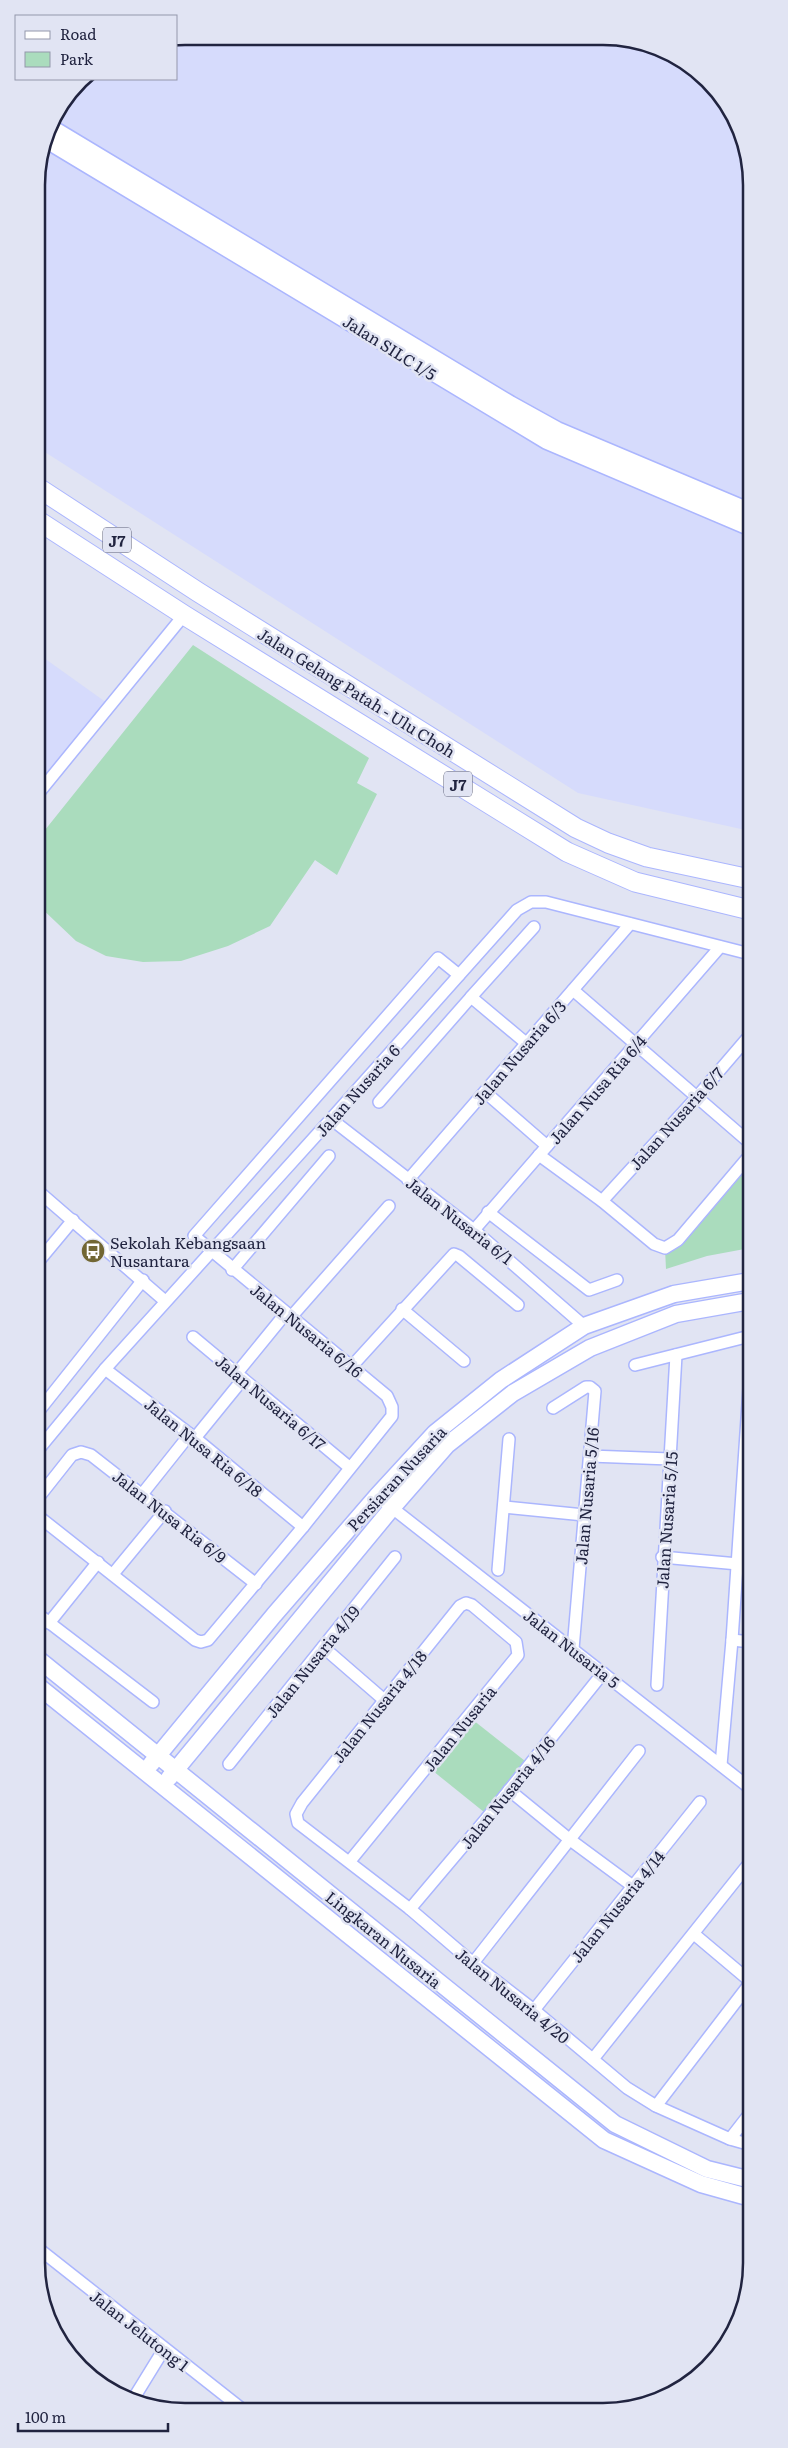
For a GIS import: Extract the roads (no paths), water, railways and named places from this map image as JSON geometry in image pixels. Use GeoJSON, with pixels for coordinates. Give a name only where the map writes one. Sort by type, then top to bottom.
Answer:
{"type":"FeatureCollection","features":[{"type":"Feature","properties":{"kind":"main road","name":"Jalan Gelang Patah - Ulu Choh"},"geometry":{"type":"LineString","coordinates":[[45,492],[215,602],[576,828],[608,844],[647,857],[743,878]]}},
{"type":"Feature","properties":{"kind":"main road","name":"Jalan Gelang Patah - Ulu Choh"},"geometry":{"type":"LineString","coordinates":[[45,525],[184,615],[567,852],[635,882],[743,908]]}},
{"type":"Feature","properties":{"kind":"street","name":"Jalan SILC 1/5"},"geometry":{"type":"LineString","coordinates":[[56,131],[510,404],[557,430],[743,508]]}},
{"type":"Feature","properties":{"kind":"street","name":"Jalan SILC 1/5"},"geometry":{"type":"LineString","coordinates":[[52,143],[548,442],[743,524]]}},
{"type":"Feature","properties":{"kind":"street"},"geometry":{"type":"LineString","coordinates":[[45,785],[184,615]]}},
{"type":"Feature","properties":{"kind":"street","name":"Jalan Nusaria 6"},"geometry":{"type":"LineString","coordinates":[[45,1441],[104,1369],[331,1119],[517,910],[530,902],[546,902],[743,952]]}},
{"type":"Feature","properties":{"kind":"street","name":"Jalan Nusaria 6/3"},"geometry":{"type":"LineString","coordinates":[[408,1180],[630,924]]}},
{"type":"Feature","properties":{"kind":"street"},"geometry":{"type":"LineString","coordinates":[[379,1102],[534,927]]}},
{"type":"Feature","properties":{"kind":"street","name":"Jalan Nusa Ria 6/4"},"geometry":{"type":"LineString","coordinates":[[474,1230],[720,947]]}},
{"type":"Feature","properties":{"kind":"street","name":"Jalan Nusaria 6/16"},"geometry":{"type":"LineString","coordinates":[[349,1467],[392,1416],[392,1407],[387,1396],[232,1270],[212,1250],[194,1236],[438,958],[459,975]]}},
{"type":"Feature","properties":{"kind":"street"},"geometry":{"type":"LineString","coordinates":[[573,990],[635,1046],[743,1137]]}},
{"type":"Feature","properties":{"kind":"street"},"geometry":{"type":"LineString","coordinates":[[471,997],[526,1043]]}},
{"type":"Feature","properties":{"kind":"street","name":"Jalan Nusaria 6/7"},"geometry":{"type":"LineString","coordinates":[[602,1201],[743,1043]]}},
{"type":"Feature","properties":{"kind":"street"},"geometry":{"type":"LineString","coordinates":[[484,1092],[543,1151],[654,1244],[666,1248],[678,1240],[743,1163]]}},
{"type":"Feature","properties":{"kind":"street","name":"Jalan Nusaria 6/1"},"geometry":{"type":"LineString","coordinates":[[331,1119],[474,1230],[584,1326]]}},
{"type":"Feature","properties":{"kind":"street"},"geometry":{"type":"LineString","coordinates":[[232,1270],[329,1156]]}},
{"type":"Feature","properties":{"kind":"street"},"geometry":{"type":"LineString","coordinates":[[45,1197],[165,1301]]}},
{"type":"Feature","properties":{"kind":"street"},"geometry":{"type":"LineString","coordinates":[[143,1493],[192,1436],[289,1315],[389,1206]]}},
{"type":"Feature","properties":{"kind":"street"},"geometry":{"type":"LineString","coordinates":[[488,1212],[589,1290],[617,1280]]}},
{"type":"Feature","properties":{"kind":"street"},"geometry":{"type":"LineString","coordinates":[[45,1254],[73,1220]]}},
{"type":"Feature","properties":{"kind":"street"},"geometry":{"type":"LineString","coordinates":[[352,1366],[454,1254],[459,1256],[518,1305]]}},
{"type":"Feature","properties":{"kind":"street"},"geometry":{"type":"LineString","coordinates":[[45,1403],[143,1280]]}},
{"type":"Feature","properties":{"kind":"street","name":"Persiaran Nusaria"},"geometry":{"type":"LineString","coordinates":[[146,1772],[274,1615],[377,1496],[435,1433],[501,1380],[584,1326],[674,1294],[743,1282]]}},
{"type":"Feature","properties":{"kind":"street","name":"Persiaran Nusaria"},"geometry":{"type":"LineString","coordinates":[[163,1786],[392,1508],[448,1445],[522,1388],[590,1348],[676,1314],[743,1302]]}},
{"type":"Feature","properties":{"kind":"street"},"geometry":{"type":"LineString","coordinates":[[402,1309],[464,1361]]}},
{"type":"Feature","properties":{"kind":"street","name":"Jalan Nusaria 6/17"},"geometry":{"type":"LineString","coordinates":[[193,1337],[349,1467]]}},
{"type":"Feature","properties":{"kind":"street"},"geometry":{"type":"LineString","coordinates":[[635,1365],[743,1338]]}},
{"type":"Feature","properties":{"kind":"street","name":"Jalan Nusaria 5/15"},"geometry":{"type":"LineString","coordinates":[[657,1685],[662,1557],[676,1355]]}},
{"type":"Feature","properties":{"kind":"street","name":"Jalan Nusa Ria 6/18"},"geometry":{"type":"LineString","coordinates":[[104,1369],[192,1436],[303,1527]]}},
{"type":"Feature","properties":{"kind":"street","name":"Jalan Nusaria 5/16"},"geometry":{"type":"LineString","coordinates":[[553,1408],[586,1387],[590,1387],[595,1391],[573,1649]]}},
{"type":"Feature","properties":{"kind":"street"},"geometry":{"type":"LineString","coordinates":[[498,1570],[509,1439]]}},
{"type":"Feature","properties":{"kind":"street","name":"Jalan Nusa Ria 6/9"},"geometry":{"type":"LineString","coordinates":[[45,1489],[72,1455],[81,1452],[91,1454],[143,1493],[256,1584]]}},
{"type":"Feature","properties":{"kind":"street"},"geometry":{"type":"LineString","coordinates":[[590,1456],[670,1459]]}},
{"type":"Feature","properties":{"kind":"street"},"geometry":{"type":"LineString","coordinates":[[45,1521],[195,1640],[201,1642],[208,1640],[256,1584],[349,1467]]}},
{"type":"Feature","properties":{"kind":"street"},"geometry":{"type":"LineString","coordinates":[[721,1765],[743,1485]]}},
{"type":"Feature","properties":{"kind":"street"},"geometry":{"type":"LineString","coordinates":[[377,1496],[392,1508]]}},
{"type":"Feature","properties":{"kind":"street"},"geometry":{"type":"LineString","coordinates":[[504,1507],[584,1515]]}},
{"type":"Feature","properties":{"kind":"street","name":"Jalan Nusaria 5"},"geometry":{"type":"LineString","coordinates":[[392,1508],[743,1783]]}},
{"type":"Feature","properties":{"kind":"street"},"geometry":{"type":"LineString","coordinates":[[113,1574],[165,1511]]}},
{"type":"Feature","properties":{"kind":"street","name":"Jalan Nusaria 4/19"},"geometry":{"type":"LineString","coordinates":[[229,1764],[395,1557]]}},
{"type":"Feature","properties":{"kind":"street"},"geometry":{"type":"LineString","coordinates":[[662,1557],[738,1564]]}},
{"type":"Feature","properties":{"kind":"street"},"geometry":{"type":"LineString","coordinates":[[49,1623],[98,1562]]}},
{"type":"Feature","properties":{"kind":"street","name":"Jalan Nusaria 4/18"},"geometry":{"type":"LineString","coordinates":[[296,1814],[302,1803],[383,1699],[460,1606],[466,1603]]}},
{"type":"Feature","properties":{"kind":"street","name":"Jalan Nusaria"},"geometry":{"type":"LineString","coordinates":[[350,1861],[518,1655],[516,1642],[466,1603]]}},
{"type":"Feature","properties":{"kind":"street"},"geometry":{"type":"LineString","coordinates":[[45,1620],[153,1702]]}},
{"type":"Feature","properties":{"kind":"street"},"geometry":{"type":"LineString","coordinates":[[732,1640],[743,1641]]}},
{"type":"Feature","properties":{"kind":"street"},"geometry":{"type":"LineString","coordinates":[[323,1647],[383,1699]]}},
{"type":"Feature","properties":{"kind":"street","name":"Lingkaran Nusaria"},"geometry":{"type":"LineString","coordinates":[[45,1665],[615,2124],[707,2169],[743,2178]]}},
{"type":"Feature","properties":{"kind":"street","name":"Jalan Nusaria 4/16"},"geometry":{"type":"LineString","coordinates":[[410,1909],[603,1673]]}},
{"type":"Feature","properties":{"kind":"street","name":"Lingkaran Nusaria"},"geometry":{"type":"LineString","coordinates":[[45,1692],[604,2140],[701,2184],[743,2196]]}},
{"type":"Feature","properties":{"kind":"street"},"geometry":{"type":"LineString","coordinates":[[473,1963],[639,1751]]}},
{"type":"Feature","properties":{"kind":"street"},"geometry":{"type":"LineString","coordinates":[[509,1790],[569,1839],[634,1887]]}},
{"type":"Feature","properties":{"kind":"street","name":"Jalan Nusaria 4/14"},"geometry":{"type":"LineString","coordinates":[[534,2010],[700,1802]]}},
{"type":"Feature","properties":{"kind":"street","name":"Jalan Nusaria 4/20"},"geometry":{"type":"LineString","coordinates":[[296,1814],[298,1823],[350,1861],[410,1909],[473,1963],[534,2010],[627,2088],[656,2106],[730,2139],[743,2143]]}},
{"type":"Feature","properties":{"kind":"street"},"geometry":{"type":"LineString","coordinates":[[593,2060],[743,1871]]}},
{"type":"Feature","properties":{"kind":"street"},"geometry":{"type":"LineString","coordinates":[[694,1934],[743,1975]]}},
{"type":"Feature","properties":{"kind":"street"},"geometry":{"type":"LineString","coordinates":[[656,2106],[743,1992]]}},
{"type":"Feature","properties":{"kind":"street"},"geometry":{"type":"LineString","coordinates":[[730,2139],[743,2122]]}},
{"type":"Feature","properties":{"kind":"street","name":"Jalan Jelutong 1"},"geometry":{"type":"LineString","coordinates":[[45,2255],[234,2403]]}},
{"type":"Feature","properties":{"kind":"street"},"geometry":{"type":"LineString","coordinates":[[136,2394],[164,2349]]}},
{"type":"Feature","properties":{"kind":"place","name":"Sekolah Kebangsaan Nusantara"},"geometry":{"type":"Point","coordinates":[93,1251]}}]}
